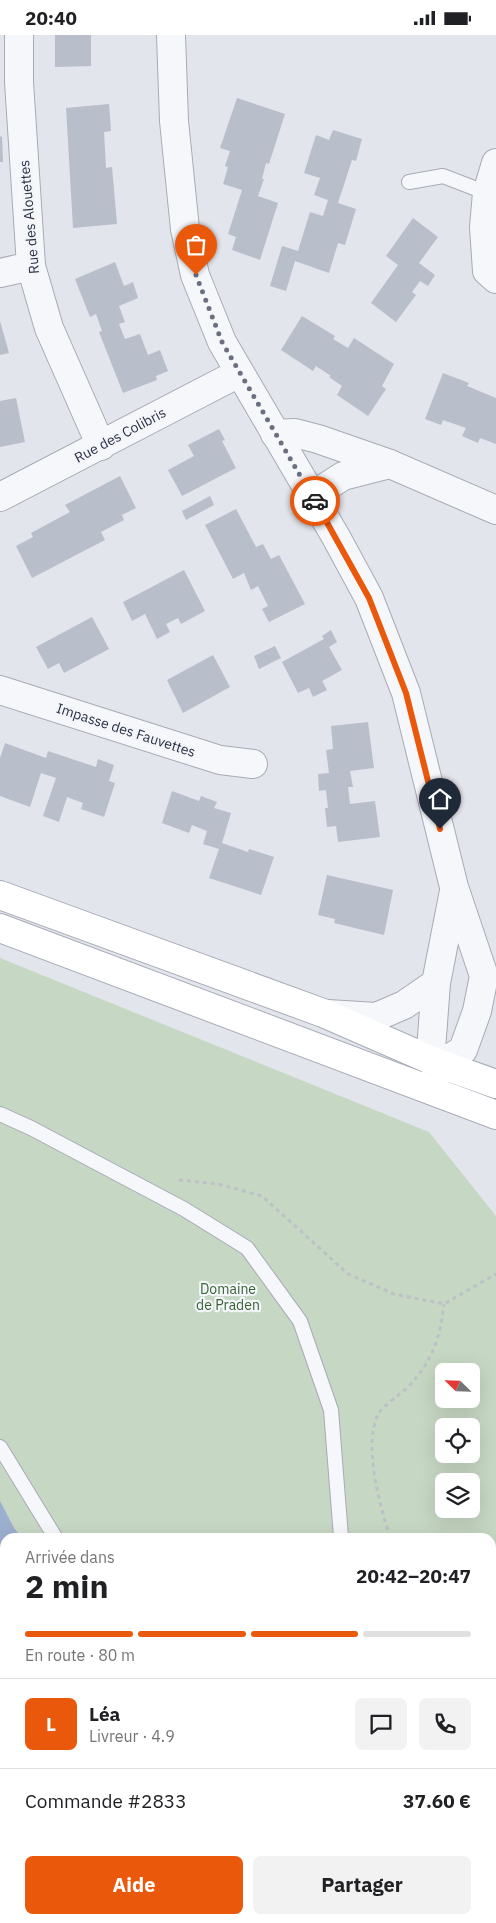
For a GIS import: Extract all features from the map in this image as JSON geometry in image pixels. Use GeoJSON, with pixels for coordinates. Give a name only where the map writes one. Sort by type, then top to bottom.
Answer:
{"type":"FeatureCollection","features":[{"type":"Feature","properties":{"kind":"main road"},"geometry":{"type":"LineString","coordinates":[[0,895],[323,1013],[440,1064],[496,1084]]}},
{"type":"Feature","properties":{"kind":"main road"},"geometry":{"type":"LineString","coordinates":[[0,928],[496,1115]]}},
{"type":"Feature","properties":{"kind":"street","name":"Rue des Alouettes"},"geometry":{"type":"LineString","coordinates":[[19,35],[10,80],[31,267],[49,328],[101,446]]}},
{"type":"Feature","properties":{"kind":"street"},"geometry":{"type":"LineString","coordinates":[[170,35],[174,121],[185,229],[196,275],[222,342],[276,433],[369,598],[406,693],[454,887],[496,1014]]}},
{"type":"Feature","properties":{"kind":"street"},"geometry":{"type":"LineString","coordinates":[[496,163],[487,193],[484,227],[487,271],[496,279]]}},
{"type":"Feature","properties":{"kind":"street"},"geometry":{"type":"LineString","coordinates":[[0,273],[31,267]]}},
{"type":"Feature","properties":{"kind":"street","name":"Rue des Colibris"},"geometry":{"type":"LineString","coordinates":[[0,497],[239,373]]}},
{"type":"Feature","properties":{"kind":"street"},"geometry":{"type":"LineString","coordinates":[[276,433],[295,433],[310,437],[390,464],[496,510]]}},
{"type":"Feature","properties":{"kind":"street"},"geometry":{"type":"LineString","coordinates":[[312,496],[343,475],[390,464]]}},
{"type":"Feature","properties":{"kind":"street","name":"Impasse des Fauvettes"},"geometry":{"type":"LineString","coordinates":[[0,689],[220,760],[252,763]]}},
{"type":"Feature","properties":{"kind":"street"},"geometry":{"type":"LineString","coordinates":[[440,1064],[430,1049],[436,983],[454,887]]}},
{"type":"Feature","properties":{"kind":"street"},"geometry":{"type":"LineString","coordinates":[[430,1091],[440,1064],[463,1050],[477,1011],[484,976]]}},
{"type":"Feature","properties":{"kind":"street"},"geometry":{"type":"LineString","coordinates":[[323,1013],[376,1017],[404,1005],[436,983]]}},
{"type":"Feature","properties":{"kind":"lane"},"geometry":{"type":"LineString","coordinates":[[409,182],[444,176],[487,193]]}},
{"type":"Feature","properties":{"kind":"lane"},"geometry":{"type":"LineString","coordinates":[[0,1114],[31,1128],[184,1209],[247,1248],[300,1321],[331,1410],[342,1533]]}},
{"type":"Feature","properties":{"kind":"lane"},"geometry":{"type":"LineString","coordinates":[[0,1447],[53,1533]]}},
{"type":"Feature","properties":{"kind":"path"},"geometry":{"type":"LineString","coordinates":[[174,1180],[218,1184],[262,1196],[348,1274],[394,1294],[444,1304],[496,1274]]}},
{"type":"Feature","properties":{"kind":"path"},"geometry":{"type":"LineString","coordinates":[[389,1533],[379,1502],[371,1445],[378,1413],[407,1388],[425,1368],[441,1331],[444,1304]]}},
{"type":"Feature","properties":{"kind":"green space","name":"Domaine de Praden"},"geometry":{"type":"Polygon","coordinates":[[[0,958],[429,1132],[496,1216],[496,1533],[0,1533],[0,958]]]}},
{"type":"Feature","properties":{"kind":"water"},"geometry":{"type":"Polygon","coordinates":[[[0,1501],[18,1533],[0,1533],[0,1501]]]}},
{"type":"Feature","properties":{"kind":"building"},"geometry":{"type":"Polygon","coordinates":[[[55,35],[91,35],[91,66],[55,67],[55,35]]]}},
{"type":"Feature","properties":{"kind":"building"},"geometry":{"type":"Polygon","coordinates":[[[237,98],[285,114],[269,164],[266,163],[262,179],[264,179],[258,196],[278,203],[260,260],[232,250],[236,237],[228,234],[242,190],[223,184],[228,167],[225,166],[230,151],[220,148],[237,98]]]}},
{"type":"Feature","properties":{"kind":"building"},"geometry":{"type":"Polygon","coordinates":[[[109,104],[111,131],[104,132],[106,168],[112,167],[117,224],[73,228],[66,108],[109,104]]]}},
{"type":"Feature","properties":{"kind":"building"},"geometry":{"type":"Polygon","coordinates":[[[333,130],[362,139],[356,161],[352,160],[338,203],[356,209],[345,245],[338,243],[329,273],[295,261],[286,291],[270,286],[282,246],[298,251],[310,212],[323,216],[328,200],[314,195],[320,178],[304,173],[316,135],[329,140],[333,130]]]}},
{"type":"Feature","properties":{"kind":"building"},"geometry":{"type":"Polygon","coordinates":[[[2,136],[3,162],[0,162],[0,137],[2,136]]]}},
{"type":"Feature","properties":{"kind":"building"},"geometry":{"type":"Polygon","coordinates":[[[413,218],[438,237],[419,263],[435,275],[428,286],[420,281],[412,292],[416,295],[396,322],[371,303],[398,265],[386,256],[413,218]]]}},
{"type":"Feature","properties":{"kind":"building"},"geometry":{"type":"Polygon","coordinates":[[[115,262],[124,286],[133,282],[138,298],[119,306],[125,322],[119,324],[125,339],[140,334],[148,355],[160,350],[168,371],[156,376],[157,380],[123,393],[99,332],[102,331],[96,314],[90,317],[75,279],[115,262]]]}},
{"type":"Feature","properties":{"kind":"building"},"geometry":{"type":"Polygon","coordinates":[[[302,316],[335,336],[333,339],[348,348],[354,338],[394,364],[382,386],[386,389],[368,416],[337,395],[342,386],[329,377],[331,376],[316,366],[313,371],[281,350],[302,316]]]}},
{"type":"Feature","properties":{"kind":"building"},"geometry":{"type":"Polygon","coordinates":[[[0,321],[9,353],[0,355],[0,321]]]}},
{"type":"Feature","properties":{"kind":"building"},"geometry":{"type":"Polygon","coordinates":[[[443,373],[469,383],[467,386],[496,398],[496,444],[480,438],[478,443],[462,436],[466,428],[443,420],[441,425],[425,419],[443,373]]]}},
{"type":"Feature","properties":{"kind":"building"},"geometry":{"type":"Polygon","coordinates":[[[16,398],[25,442],[0,447],[0,401],[16,398]]]}},
{"type":"Feature","properties":{"kind":"building"},"geometry":{"type":"Polygon","coordinates":[[[219,429],[225,440],[222,441],[236,468],[182,496],[168,470],[194,456],[188,445],[219,429]]]}},
{"type":"Feature","properties":{"kind":"building"},"geometry":{"type":"Polygon","coordinates":[[[120,476],[136,508],[122,515],[124,520],[101,532],[105,540],[32,578],[16,546],[33,537],[31,533],[70,512],[65,505],[120,476]]]}},
{"type":"Feature","properties":{"kind":"building"},"geometry":{"type":"Polygon","coordinates":[[[210,496],[214,505],[186,520],[182,511],[210,496]]]}},
{"type":"Feature","properties":{"kind":"building"},"geometry":{"type":"Polygon","coordinates":[[[236,509],[256,547],[263,544],[271,559],[279,555],[305,604],[269,622],[262,609],[268,606],[258,586],[251,590],[244,573],[233,579],[205,525],[236,509]]]}},
{"type":"Feature","properties":{"kind":"building"},"geometry":{"type":"Polygon","coordinates":[[[184,570],[205,611],[181,624],[178,618],[166,624],[170,632],[157,639],[145,614],[132,621],[123,602],[184,570]]]}},
{"type":"Feature","properties":{"kind":"building"},"geometry":{"type":"Polygon","coordinates":[[[92,617],[109,649],[64,673],[59,663],[48,669],[36,647],[92,617]]]}},
{"type":"Feature","properties":{"kind":"building"},"geometry":{"type":"Polygon","coordinates":[[[331,630],[337,642],[329,647],[342,670],[322,681],[327,690],[313,697],[309,688],[298,693],[282,662],[324,639],[322,636],[331,630]]]}},
{"type":"Feature","properties":{"kind":"building"},"geometry":{"type":"Polygon","coordinates":[[[275,646],[281,658],[259,669],[254,656],[275,646]]]}},
{"type":"Feature","properties":{"kind":"building"},"geometry":{"type":"Polygon","coordinates":[[[213,655],[230,687],[183,713],[167,680],[213,655]]]}},
{"type":"Feature","properties":{"kind":"building"},"geometry":{"type":"Polygon","coordinates":[[[368,722],[374,768],[350,771],[353,787],[348,787],[350,804],[375,801],[380,837],[338,842],[336,826],[327,827],[325,808],[328,808],[326,790],[319,791],[318,774],[329,773],[326,750],[333,749],[331,726],[368,722]]]}},
{"type":"Feature","properties":{"kind":"building"},"geometry":{"type":"Polygon","coordinates":[[[5,743],[46,758],[48,751],[96,767],[98,759],[114,765],[109,781],[115,783],[104,817],[81,809],[83,803],[67,797],[59,822],[43,816],[56,778],[41,773],[30,807],[0,796],[0,758],[5,743]]]}},
{"type":"Feature","properties":{"kind":"building"},"geometry":{"type":"Polygon","coordinates":[[[172,791],[199,801],[201,796],[217,802],[214,808],[231,813],[222,843],[248,852],[249,849],[274,857],[261,895],[209,878],[219,849],[203,844],[207,831],[192,825],[189,833],[162,823],[172,791]]]}},
{"type":"Feature","properties":{"kind":"building"},"geometry":{"type":"Polygon","coordinates":[[[327,875],[393,890],[384,935],[334,923],[335,919],[318,915],[327,875]]]}},
{"type":"Feature","properties":{"kind":"way so far"},"geometry":{"type":"LineString","coordinates":[[196,275],[222,342],[315,501]]}},
{"type":"Feature","properties":{"kind":"route"},"geometry":{"type":"LineString","coordinates":[[315,501],[369,598],[406,693],[440,829]]}}]}
